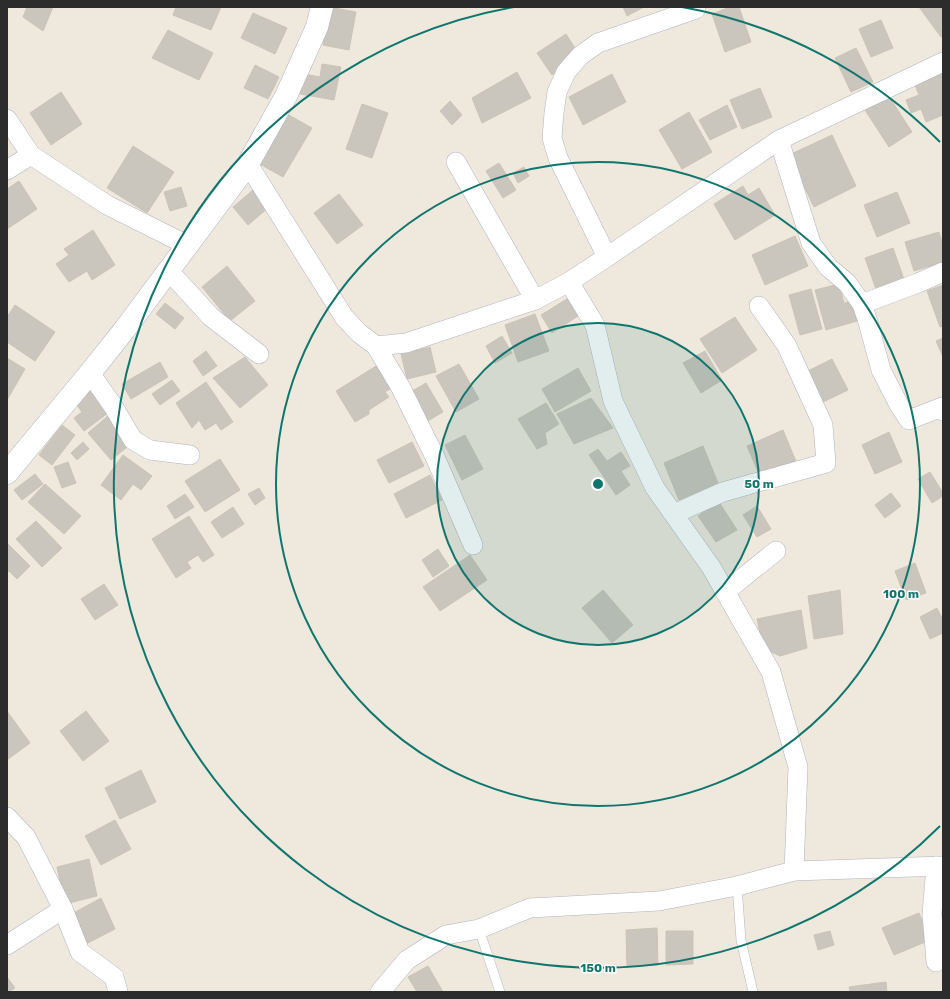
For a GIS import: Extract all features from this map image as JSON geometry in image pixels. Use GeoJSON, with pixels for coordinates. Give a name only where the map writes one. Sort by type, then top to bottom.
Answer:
{"type":"FeatureCollection","features":[{"type":"Feature","properties":{"kind":"main road"},"geometry":{"type":"LineString","coordinates":[[7,473],[90,373],[248,164],[286,96],[317,27],[322,7]]}},
{"type":"Feature","properties":{"kind":"street"},"geometry":{"type":"LineString","coordinates":[[607,257],[558,158],[552,138],[557,92],[566,72],[581,55],[598,43],[696,9]]}},
{"type":"Feature","properties":{"kind":"street"},"geometry":{"type":"LineString","coordinates":[[376,346],[406,343],[535,300],[569,282],[780,140],[943,62]]}},
{"type":"Feature","properties":{"kind":"street"},"geometry":{"type":"LineString","coordinates":[[7,119],[31,155],[107,205],[187,245]]}},
{"type":"Feature","properties":{"kind":"street"},"geometry":{"type":"LineString","coordinates":[[780,140],[811,243],[828,267],[847,283],[862,304],[881,370],[899,405],[909,420],[942,407],[943,411]]}},
{"type":"Feature","properties":{"kind":"street"},"geometry":{"type":"LineString","coordinates":[[7,170],[31,155]]}},
{"type":"Feature","properties":{"kind":"street"},"geometry":{"type":"LineString","coordinates":[[456,162],[535,300]]}},
{"type":"Feature","properties":{"kind":"street"},"geometry":{"type":"LineString","coordinates":[[248,164],[344,317],[359,333],[376,346],[401,388],[425,436],[473,545]]}},
{"type":"Feature","properties":{"kind":"street"},"geometry":{"type":"LineString","coordinates":[[168,270],[211,317],[259,354]]}},
{"type":"Feature","properties":{"kind":"street"},"geometry":{"type":"LineString","coordinates":[[862,304],[943,272]]}},
{"type":"Feature","properties":{"kind":"street"},"geometry":{"type":"LineString","coordinates":[[569,282],[594,326],[613,401],[655,488],[710,567],[771,672],[798,767],[794,871]]}},
{"type":"Feature","properties":{"kind":"street"},"geometry":{"type":"LineString","coordinates":[[674,514],[723,492],[826,463],[823,425],[787,346],[759,306]]}},
{"type":"Feature","properties":{"kind":"street"},"geometry":{"type":"LineString","coordinates":[[90,373],[113,406],[133,440],[150,450],[190,455]]}},
{"type":"Feature","properties":{"kind":"street"},"geometry":{"type":"LineString","coordinates":[[725,592],[776,551]]}},
{"type":"Feature","properties":{"kind":"street"},"geometry":{"type":"LineString","coordinates":[[7,817],[26,837],[63,909],[80,952],[114,977],[118,992]]}},
{"type":"Feature","properties":{"kind":"street"},"geometry":{"type":"LineString","coordinates":[[380,992],[407,960],[446,935],[479,929],[530,908],[659,900],[737,886],[794,871],[939,866],[932,914],[936,962]]}},
{"type":"Feature","properties":{"kind":"street"},"geometry":{"type":"LineString","coordinates":[[7,945],[63,909]]}},
{"type":"Feature","properties":{"kind":"lane"},"geometry":{"type":"LineString","coordinates":[[737,886],[741,940],[753,992]]}},
{"type":"Feature","properties":{"kind":"lane"},"geometry":{"type":"LineString","coordinates":[[479,929],[500,992]]}},
{"type":"Feature","properties":{"kind":"building"},"geometry":{"type":"Polygon","coordinates":[[[27,7],[53,7],[43,31],[23,17],[27,7]]]}},
{"type":"Feature","properties":{"kind":"building"},"geometry":{"type":"Polygon","coordinates":[[[176,7],[221,7],[211,30],[173,15],[176,7]]]}},
{"type":"Feature","properties":{"kind":"building"},"geometry":{"type":"Polygon","coordinates":[[[329,7],[356,12],[349,50],[323,45],[329,7]]]}},
{"type":"Feature","properties":{"kind":"building"},"geometry":{"type":"Polygon","coordinates":[[[623,7],[644,7],[627,16],[623,7]]]}},
{"type":"Feature","properties":{"kind":"building"},"geometry":{"type":"Polygon","coordinates":[[[730,7],[739,7],[751,42],[725,52],[712,14],[730,7]]]}},
{"type":"Feature","properties":{"kind":"building"},"geometry":{"type":"Polygon","coordinates":[[[919,7],[943,7],[943,36],[941,37],[919,7]]]}},
{"type":"Feature","properties":{"kind":"building"},"geometry":{"type":"Polygon","coordinates":[[[253,13],[287,28],[275,54],[241,38],[253,13]]]}},
{"type":"Feature","properties":{"kind":"building"},"geometry":{"type":"Polygon","coordinates":[[[881,20],[893,48],[871,57],[859,29],[881,20]]]}},
{"type":"Feature","properties":{"kind":"building"},"geometry":{"type":"Polygon","coordinates":[[[168,30],[213,53],[199,80],[152,58],[168,30]]]}},
{"type":"Feature","properties":{"kind":"building"},"geometry":{"type":"Polygon","coordinates":[[[566,34],[580,56],[552,75],[537,53],[566,34]]]}},
{"type":"Feature","properties":{"kind":"building"},"geometry":{"type":"Polygon","coordinates":[[[856,48],[873,82],[851,92],[835,58],[856,48]]]}},
{"type":"Feature","properties":{"kind":"building"},"geometry":{"type":"Polygon","coordinates":[[[322,64],[341,67],[334,100],[300,94],[304,74],[320,77],[322,64]]]}},
{"type":"Feature","properties":{"kind":"building"},"geometry":{"type":"Polygon","coordinates":[[[255,65],[279,77],[268,99],[244,88],[255,65]]]}},
{"type":"Feature","properties":{"kind":"building"},"geometry":{"type":"Polygon","coordinates":[[[517,72],[531,98],[482,123],[472,98],[517,72]]]}},
{"type":"Feature","properties":{"kind":"building"},"geometry":{"type":"Polygon","coordinates":[[[942,73],[943,115],[926,122],[921,109],[911,113],[906,100],[919,95],[915,85],[942,73]]]}},
{"type":"Feature","properties":{"kind":"building"},"geometry":{"type":"Polygon","coordinates":[[[612,74],[626,102],[583,125],[569,97],[612,74]]]}},
{"type":"Feature","properties":{"kind":"building"},"geometry":{"type":"Polygon","coordinates":[[[760,88],[772,117],[742,129],[730,100],[760,88]]]}},
{"type":"Feature","properties":{"kind":"building"},"geometry":{"type":"Polygon","coordinates":[[[61,92],[82,124],[51,145],[30,113],[61,92]]]}},
{"type":"Feature","properties":{"kind":"building"},"geometry":{"type":"Polygon","coordinates":[[[888,95],[912,132],[889,147],[865,110],[888,95]]]}},
{"type":"Feature","properties":{"kind":"building"},"geometry":{"type":"Polygon","coordinates":[[[450,101],[462,115],[452,125],[440,111],[450,101]]]}},
{"type":"Feature","properties":{"kind":"building"},"geometry":{"type":"Polygon","coordinates":[[[362,104],[388,113],[372,158],[346,149],[362,104]]]}},
{"type":"Feature","properties":{"kind":"building"},"geometry":{"type":"Polygon","coordinates":[[[727,105],[737,127],[710,140],[699,120],[727,105]]]}},
{"type":"Feature","properties":{"kind":"building"},"geometry":{"type":"Polygon","coordinates":[[[689,112],[712,152],[682,169],[659,130],[689,112]]]}},
{"type":"Feature","properties":{"kind":"building"},"geometry":{"type":"Polygon","coordinates":[[[287,114],[312,128],[283,177],[258,163],[287,114]]]}},
{"type":"Feature","properties":{"kind":"building"},"geometry":{"type":"Polygon","coordinates":[[[832,135],[856,186],[814,207],[789,155],[832,135]]]}},
{"type":"Feature","properties":{"kind":"building"},"geometry":{"type":"Polygon","coordinates":[[[133,146],[174,172],[147,213],[107,188],[133,146]]]}},
{"type":"Feature","properties":{"kind":"building"},"geometry":{"type":"Polygon","coordinates":[[[499,163],[516,190],[503,198],[486,171],[499,163]]]}},
{"type":"Feature","properties":{"kind":"building"},"geometry":{"type":"Polygon","coordinates":[[[524,167],[529,176],[518,183],[513,173],[524,167]]]}},
{"type":"Feature","properties":{"kind":"building"},"geometry":{"type":"Polygon","coordinates":[[[19,181],[37,209],[7,229],[7,189],[19,181]]]}},
{"type":"Feature","properties":{"kind":"building"},"geometry":{"type":"Polygon","coordinates":[[[743,186],[748,195],[759,188],[775,215],[735,240],[714,204],[743,186]]]}},
{"type":"Feature","properties":{"kind":"building"},"geometry":{"type":"Polygon","coordinates":[[[181,187],[187,206],[170,211],[164,192],[181,187]]]}},
{"type":"Feature","properties":{"kind":"building"},"geometry":{"type":"Polygon","coordinates":[[[253,190],[268,208],[248,225],[233,207],[253,190]]]}},
{"type":"Feature","properties":{"kind":"building"},"geometry":{"type":"Polygon","coordinates":[[[897,192],[910,223],[877,237],[864,205],[897,192]]]}},
{"type":"Feature","properties":{"kind":"building"},"geometry":{"type":"Polygon","coordinates":[[[339,194],[363,225],[337,244],[314,213],[339,194]]]}},
{"type":"Feature","properties":{"kind":"building"},"geometry":{"type":"Polygon","coordinates":[[[93,230],[115,265],[92,280],[87,271],[69,282],[56,264],[69,255],[64,249],[93,230]]]}},
{"type":"Feature","properties":{"kind":"building"},"geometry":{"type":"Polygon","coordinates":[[[939,232],[943,246],[943,262],[914,271],[905,242],[939,232]]]}},
{"type":"Feature","properties":{"kind":"building"},"geometry":{"type":"Polygon","coordinates":[[[795,236],[808,266],[765,285],[752,255],[795,236]]]}},
{"type":"Feature","properties":{"kind":"building"},"geometry":{"type":"Polygon","coordinates":[[[893,248],[905,282],[877,292],[865,258],[893,248]]]}},
{"type":"Feature","properties":{"kind":"building"},"geometry":{"type":"Polygon","coordinates":[[[227,266],[255,301],[230,321],[202,287],[227,266]]]}},
{"type":"Feature","properties":{"kind":"building"},"geometry":{"type":"Polygon","coordinates":[[[839,284],[844,303],[852,301],[857,321],[826,330],[815,290],[839,284]]]}},
{"type":"Feature","properties":{"kind":"building"},"geometry":{"type":"Polygon","coordinates":[[[943,285],[943,326],[940,327],[927,291],[943,285]]]}},
{"type":"Feature","properties":{"kind":"building"},"geometry":{"type":"Polygon","coordinates":[[[811,289],[822,329],[800,335],[789,295],[811,289]]]}},
{"type":"Feature","properties":{"kind":"building"},"geometry":{"type":"Polygon","coordinates":[[[570,297],[581,314],[552,333],[541,315],[570,297]]]}},
{"type":"Feature","properties":{"kind":"building"},"geometry":{"type":"Polygon","coordinates":[[[165,303],[184,318],[175,329],[156,314],[165,303]]]}},
{"type":"Feature","properties":{"kind":"building"},"geometry":{"type":"Polygon","coordinates":[[[15,305],[55,332],[35,361],[7,342],[7,317],[15,305]]]}},
{"type":"Feature","properties":{"kind":"building"},"geometry":{"type":"Polygon","coordinates":[[[535,314],[549,351],[518,362],[505,325],[535,314]]]}},
{"type":"Feature","properties":{"kind":"building"},"geometry":{"type":"Polygon","coordinates":[[[735,317],[757,350],[722,373],[700,339],[735,317]]]}},
{"type":"Feature","properties":{"kind":"building"},"geometry":{"type":"Polygon","coordinates":[[[502,336],[512,353],[495,363],[486,346],[502,336]]]}},
{"type":"Feature","properties":{"kind":"building"},"geometry":{"type":"Polygon","coordinates":[[[943,338],[943,357],[936,341],[943,338]]]}},
{"type":"Feature","properties":{"kind":"building"},"geometry":{"type":"Polygon","coordinates":[[[430,347],[436,372],[407,379],[401,354],[430,347]]]}},
{"type":"Feature","properties":{"kind":"building"},"geometry":{"type":"Polygon","coordinates":[[[206,351],[217,366],[203,376],[193,361],[206,351]]]}},
{"type":"Feature","properties":{"kind":"building"},"geometry":{"type":"Polygon","coordinates":[[[705,351],[722,380],[701,393],[683,363],[705,351]]]}},
{"type":"Feature","properties":{"kind":"building"},"geometry":{"type":"Polygon","coordinates":[[[245,357],[268,385],[240,408],[213,378],[245,357]]]}},
{"type":"Feature","properties":{"kind":"building"},"geometry":{"type":"Polygon","coordinates":[[[7,358],[25,369],[7,400],[7,358]]]}},
{"type":"Feature","properties":{"kind":"building"},"geometry":{"type":"Polygon","coordinates":[[[832,359],[848,390],[823,402],[808,371],[832,359]]]}},
{"type":"Feature","properties":{"kind":"building"},"geometry":{"type":"Polygon","coordinates":[[[160,362],[168,377],[131,399],[122,384],[160,362]]]}},
{"type":"Feature","properties":{"kind":"building"},"geometry":{"type":"Polygon","coordinates":[[[381,363],[395,386],[385,392],[389,397],[369,410],[369,414],[355,422],[336,391],[381,363]]]}},
{"type":"Feature","properties":{"kind":"building"},"geometry":{"type":"Polygon","coordinates":[[[459,364],[479,399],[456,412],[436,376],[459,364]]]}},
{"type":"Feature","properties":{"kind":"building"},"geometry":{"type":"Polygon","coordinates":[[[578,368],[591,391],[555,412],[542,389],[578,368]]]}},
{"type":"Feature","properties":{"kind":"building"},"geometry":{"type":"Polygon","coordinates":[[[172,380],[180,391],[160,405],[152,394],[172,380]]]}},
{"type":"Feature","properties":{"kind":"building"},"geometry":{"type":"Polygon","coordinates":[[[206,382],[233,422],[221,430],[216,423],[205,430],[199,420],[192,428],[176,403],[206,382]]]}},
{"type":"Feature","properties":{"kind":"building"},"geometry":{"type":"Polygon","coordinates":[[[426,383],[443,412],[426,422],[409,393],[426,383]]]}},
{"type":"Feature","properties":{"kind":"building"},"geometry":{"type":"Polygon","coordinates":[[[90,388],[108,413],[84,431],[74,418],[82,412],[73,400],[90,388]]]}},
{"type":"Feature","properties":{"kind":"building"},"geometry":{"type":"Polygon","coordinates":[[[591,398],[613,428],[574,444],[557,414],[591,398]]]}},
{"type":"Feature","properties":{"kind":"building"},"geometry":{"type":"Polygon","coordinates":[[[546,403],[559,424],[545,433],[547,444],[537,449],[518,419],[546,403]]]}},
{"type":"Feature","properties":{"kind":"building"},"geometry":{"type":"Polygon","coordinates":[[[108,416],[131,444],[111,460],[88,433],[108,416]]]}},
{"type":"Feature","properties":{"kind":"building"},"geometry":{"type":"Polygon","coordinates":[[[62,425],[75,435],[52,465],[39,455],[62,425]]]}},
{"type":"Feature","properties":{"kind":"building"},"geometry":{"type":"Polygon","coordinates":[[[783,430],[797,464],[761,479],[747,446],[783,430]]]}},
{"type":"Feature","properties":{"kind":"building"},"geometry":{"type":"Polygon","coordinates":[[[889,432],[902,462],[875,474],[862,445],[889,432]]]}},
{"type":"Feature","properties":{"kind":"building"},"geometry":{"type":"Polygon","coordinates":[[[465,435],[483,469],[462,480],[445,445],[465,435]]]}},
{"type":"Feature","properties":{"kind":"building"},"geometry":{"type":"Polygon","coordinates":[[[83,442],[89,449],[77,460],[71,453],[83,442]]]}},
{"type":"Feature","properties":{"kind":"building"},"geometry":{"type":"Polygon","coordinates":[[[412,442],[424,466],[389,483],[377,460],[412,442]]]}},
{"type":"Feature","properties":{"kind":"building"},"geometry":{"type":"Polygon","coordinates":[[[703,446],[718,483],[679,500],[664,463],[703,446]]]}},
{"type":"Feature","properties":{"kind":"building"},"geometry":{"type":"Polygon","coordinates":[[[598,449],[607,461],[621,452],[630,466],[621,471],[630,485],[616,495],[589,455],[598,449]]]}},
{"type":"Feature","properties":{"kind":"building"},"geometry":{"type":"Polygon","coordinates":[[[123,455],[152,476],[141,490],[133,484],[121,500],[101,485],[123,455]]]}},
{"type":"Feature","properties":{"kind":"building"},"geometry":{"type":"Polygon","coordinates":[[[220,459],[240,490],[205,512],[185,481],[220,459]]]}},
{"type":"Feature","properties":{"kind":"building"},"geometry":{"type":"Polygon","coordinates":[[[68,462],[76,483],[62,488],[54,467],[68,462]]]}},
{"type":"Feature","properties":{"kind":"building"},"geometry":{"type":"Polygon","coordinates":[[[930,472],[943,493],[943,496],[932,503],[918,479],[930,472]]]}},
{"type":"Feature","properties":{"kind":"building"},"geometry":{"type":"Polygon","coordinates":[[[35,474],[43,484],[22,500],[14,490],[35,474]]]}},
{"type":"Feature","properties":{"kind":"building"},"geometry":{"type":"Polygon","coordinates":[[[430,475],[442,500],[406,518],[394,494],[430,475]]]}},
{"type":"Feature","properties":{"kind":"building"},"geometry":{"type":"Polygon","coordinates":[[[45,484],[81,516],[64,534],[28,502],[45,484]]]}},
{"type":"Feature","properties":{"kind":"building"},"geometry":{"type":"Polygon","coordinates":[[[259,488],[265,498],[255,505],[248,494],[259,488]]]}},
{"type":"Feature","properties":{"kind":"building"},"geometry":{"type":"Polygon","coordinates":[[[891,493],[901,506],[885,518],[875,505],[891,493]]]}},
{"type":"Feature","properties":{"kind":"building"},"geometry":{"type":"Polygon","coordinates":[[[185,494],[194,507],[175,519],[167,506],[185,494]]]}},
{"type":"Feature","properties":{"kind":"building"},"geometry":{"type":"Polygon","coordinates":[[[719,502],[737,530],[716,542],[698,516],[719,502]]]}},
{"type":"Feature","properties":{"kind":"building"},"geometry":{"type":"Polygon","coordinates":[[[757,506],[771,529],[757,537],[743,515],[757,506]]]}},
{"type":"Feature","properties":{"kind":"building"},"geometry":{"type":"Polygon","coordinates":[[[233,507],[244,524],[222,538],[211,522],[233,507]]]}},
{"type":"Feature","properties":{"kind":"building"},"geometry":{"type":"Polygon","coordinates":[[[189,516],[214,555],[203,562],[198,555],[187,562],[191,568],[176,578],[152,539],[189,516]]]}},
{"type":"Feature","properties":{"kind":"building"},"geometry":{"type":"Polygon","coordinates":[[[36,521],[62,548],[42,567],[16,539],[36,521]]]}},
{"type":"Feature","properties":{"kind":"building"},"geometry":{"type":"Polygon","coordinates":[[[7,543],[30,566],[17,579],[9,571],[7,573],[7,543]]]}},
{"type":"Feature","properties":{"kind":"building"},"geometry":{"type":"Polygon","coordinates":[[[438,549],[449,566],[433,577],[422,560],[438,549]]]}},
{"type":"Feature","properties":{"kind":"building"},"geometry":{"type":"Polygon","coordinates":[[[470,555],[487,580],[440,611],[423,587],[470,555]]]}},
{"type":"Feature","properties":{"kind":"building"},"geometry":{"type":"Polygon","coordinates":[[[915,563],[926,593],[906,600],[895,571],[915,563]]]}},
{"type":"Feature","properties":{"kind":"building"},"geometry":{"type":"Polygon","coordinates":[[[104,584],[118,605],[95,620],[81,599],[104,584]]]}},
{"type":"Feature","properties":{"kind":"building"},"geometry":{"type":"Polygon","coordinates":[[[603,590],[633,625],[612,643],[582,608],[603,590]]]}},
{"type":"Feature","properties":{"kind":"building"},"geometry":{"type":"Polygon","coordinates":[[[840,590],[843,634],[814,639],[808,596],[840,590]]]}},
{"type":"Feature","properties":{"kind":"building"},"geometry":{"type":"Polygon","coordinates":[[[937,608],[943,620],[943,633],[930,639],[920,617],[937,608]]]}},
{"type":"Feature","properties":{"kind":"building"},"geometry":{"type":"Polygon","coordinates":[[[801,610],[807,648],[780,656],[763,648],[757,619],[801,610]]]}},
{"type":"Feature","properties":{"kind":"building"},"geometry":{"type":"Polygon","coordinates":[[[7,711],[30,743],[7,760],[7,711]]]}},
{"type":"Feature","properties":{"kind":"building"},"geometry":{"type":"Polygon","coordinates":[[[86,711],[109,741],[83,761],[60,731],[86,711]]]}},
{"type":"Feature","properties":{"kind":"building"},"geometry":{"type":"Polygon","coordinates":[[[141,770],[156,802],[120,819],[105,788],[141,770]]]}},
{"type":"Feature","properties":{"kind":"building"},"geometry":{"type":"Polygon","coordinates":[[[115,820],[131,849],[101,865],[85,836],[115,820]]]}},
{"type":"Feature","properties":{"kind":"building"},"geometry":{"type":"Polygon","coordinates":[[[89,859],[97,896],[65,904],[57,867],[89,859]]]}},
{"type":"Feature","properties":{"kind":"building"},"geometry":{"type":"Polygon","coordinates":[[[101,898],[115,929],[84,945],[70,915],[101,898]]]}},
{"type":"Feature","properties":{"kind":"building"},"geometry":{"type":"Polygon","coordinates":[[[919,913],[930,940],[894,955],[882,928],[919,913]]]}},
{"type":"Feature","properties":{"kind":"building"},"geometry":{"type":"Polygon","coordinates":[[[657,928],[658,965],[627,967],[626,930],[657,928]]]}},
{"type":"Feature","properties":{"kind":"building"},"geometry":{"type":"Polygon","coordinates":[[[666,931],[693,931],[693,964],[666,965],[666,931]]]}},
{"type":"Feature","properties":{"kind":"building"},"geometry":{"type":"Polygon","coordinates":[[[830,931],[834,945],[818,950],[814,935],[830,931]]]}},
{"type":"Feature","properties":{"kind":"building"},"geometry":{"type":"Polygon","coordinates":[[[428,966],[443,992],[417,992],[408,977],[428,966]]]}},
{"type":"Feature","properties":{"kind":"building"},"geometry":{"type":"Polygon","coordinates":[[[7,977],[15,988],[8,992],[7,992],[7,977]]]}},
{"type":"Feature","properties":{"kind":"building"},"geometry":{"type":"Polygon","coordinates":[[[886,982],[887,992],[850,992],[849,987],[886,982]]]}}]}
